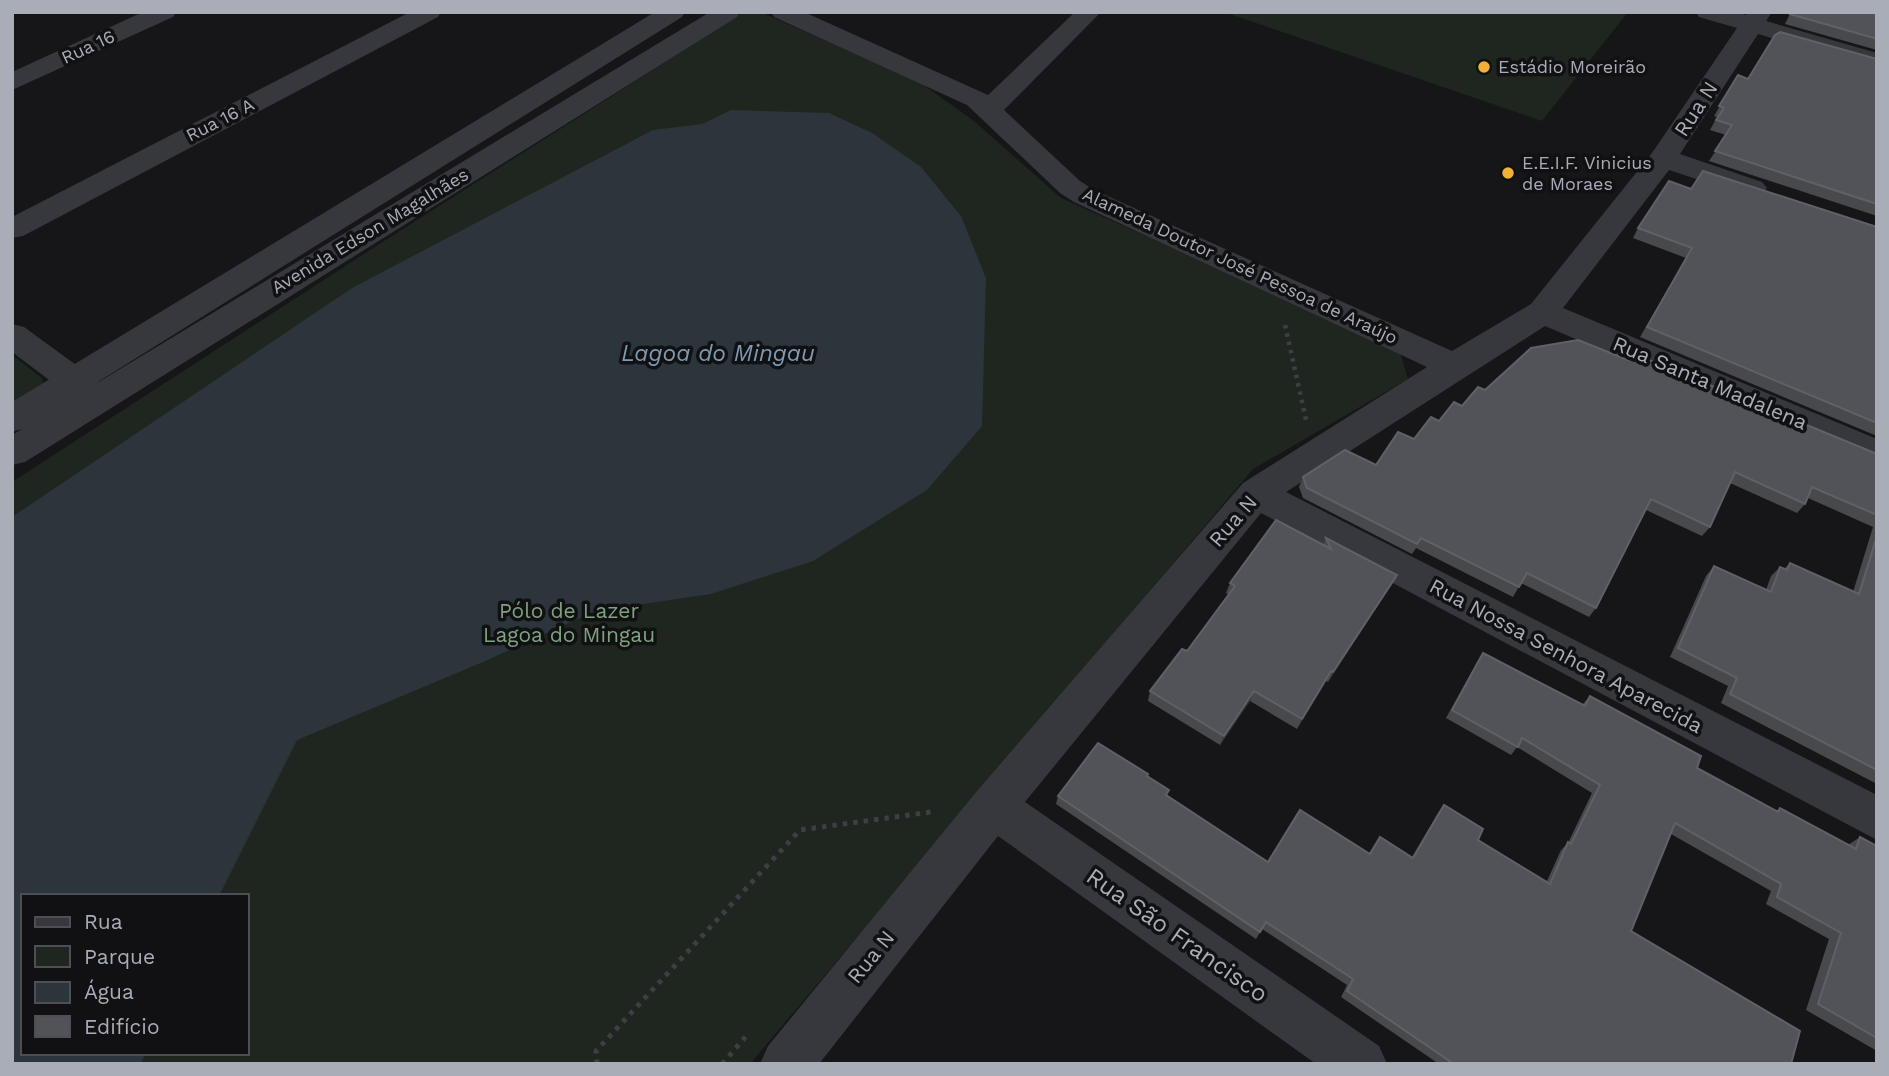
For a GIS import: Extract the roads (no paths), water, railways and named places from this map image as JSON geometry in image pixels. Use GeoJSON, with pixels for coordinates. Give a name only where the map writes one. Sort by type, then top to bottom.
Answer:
{"type":"FeatureCollection","features":[{"type":"Feature","properties":{"kind":"street","name":"Rua 16"},"geometry":{"type":"LineString","coordinates":[[12,82],[164,12]]}},
{"type":"Feature","properties":{"kind":"street","name":"Rua 16 A"},"geometry":{"type":"LineString","coordinates":[[12,229],[429,12]]}},
{"type":"Feature","properties":{"kind":"street","name":"Avenida Edson Magalhães"},"geometry":{"type":"LineString","coordinates":[[12,452],[85,389],[674,12]]}},
{"type":"Feature","properties":{"kind":"street","name":"Avenida Edson Magalhães"},"geometry":{"type":"LineString","coordinates":[[12,419],[85,389],[728,12]]}},
{"type":"Feature","properties":{"kind":"street","name":"Alameda Doutor José Pessoa de Araújo"},"geometry":{"type":"LineString","coordinates":[[783,12],[977,99],[1070,187],[1084,196],[1428,352],[1452,367]]}},
{"type":"Feature","properties":{"kind":"street"},"geometry":{"type":"LineString","coordinates":[[988,110],[1089,12]]}},
{"type":"Feature","properties":{"kind":"street"},"geometry":{"type":"LineString","coordinates":[[1708,12],[1755,19],[1877,61]]}},
{"type":"Feature","properties":{"kind":"street","name":"Rua N"},"geometry":{"type":"LineString","coordinates":[[786,1064],[993,806],[1256,493],[1543,312],[1663,158],[1755,19]]}},
{"type":"Feature","properties":{"kind":"street"},"geometry":{"type":"LineString","coordinates":[[645,29],[674,46]]}},
{"type":"Feature","properties":{"kind":"street"},"geometry":{"type":"LineString","coordinates":[[1663,158],[1776,196]]}},
{"type":"Feature","properties":{"kind":"street","name":"Rua Santa Madalena"},"geometry":{"type":"LineString","coordinates":[[1543,312],[1877,454]]}},
{"type":"Feature","properties":{"kind":"street"},"geometry":{"type":"LineString","coordinates":[[12,335],[85,389]]}},
{"type":"Feature","properties":{"kind":"street","name":"Rua Nossa Senhora Aparecida"},"geometry":{"type":"LineString","coordinates":[[1256,493],[1877,819]]}},
{"type":"Feature","properties":{"kind":"street","name":"Rua São Francisco"},"geometry":{"type":"LineString","coordinates":[[993,806],[1362,1064]]}},
{"type":"Feature","properties":{"kind":"water","name":"Lagoa do Mingau"},"geometry":{"type":"Polygon","coordinates":[[[731,110],[829,113],[872,133],[921,167],[961,216],[986,278],[982,426],[927,490],[813,561],[711,594],[595,611],[483,662],[297,740],[220,894],[21,894],[21,1055],[144,1055],[141,1064],[12,1064],[12,517],[352,288],[653,130],[702,124],[731,110]]]}},
{"type":"Feature","properties":{"kind":"place","name":"Estádio Moreirão"},"geometry":{"type":"Point","coordinates":[1484,67]}},
{"type":"Feature","properties":{"kind":"place","name":"E.E.I.F. Vinicius de Moraes"},"geometry":{"type":"Point","coordinates":[1508,173]}},
{"type":"Feature","properties":{"kind":"park label","name":"Pólo de Lazer Lagoa do Mingau"},"geometry":{"type":"Point","coordinates":[569,623]}}]}
